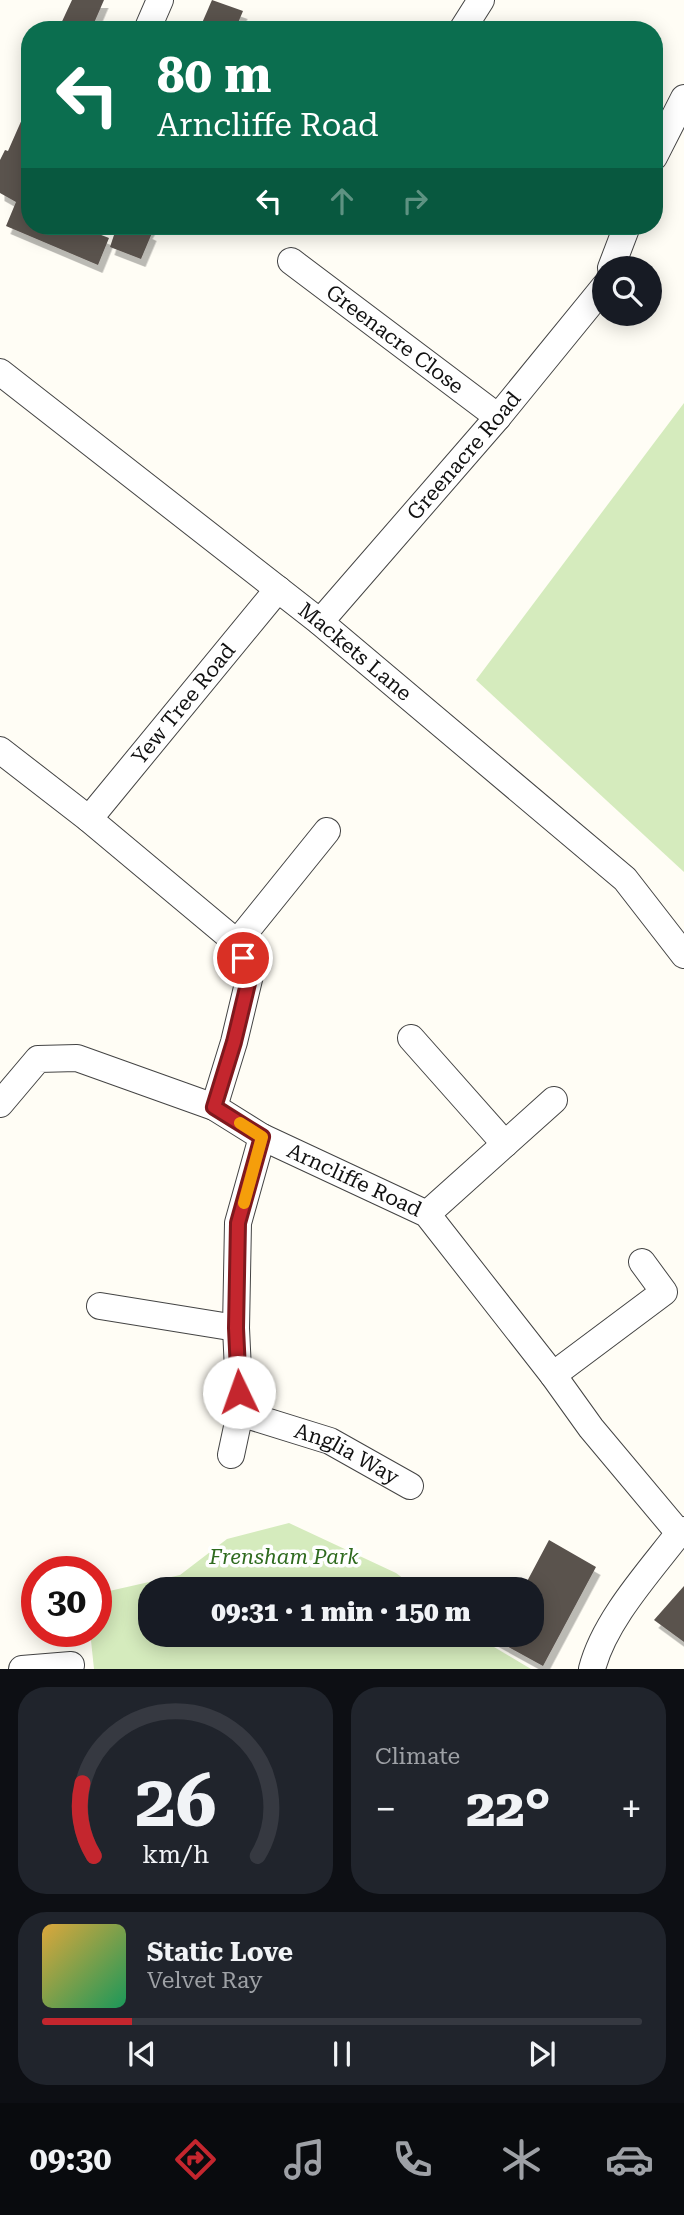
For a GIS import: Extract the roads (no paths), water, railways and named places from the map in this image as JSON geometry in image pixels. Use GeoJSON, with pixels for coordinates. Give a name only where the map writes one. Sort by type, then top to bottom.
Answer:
{"type":"FeatureCollection","features":[{"type":"Feature","properties":{"kind":"street"},"geometry":{"type":"LineString","coordinates":[[151,21],[160,0]]}},
{"type":"Feature","properties":{"kind":"street"},"geometry":{"type":"LineString","coordinates":[[468,21],[481,0]]}},
{"type":"Feature","properties":{"kind":"street"},"geometry":{"type":"LineString","coordinates":[[663,139],[684,97]]}},
{"type":"Feature","properties":{"kind":"street"},"geometry":{"type":"LineString","coordinates":[[616,256],[624,235]]}},
{"type":"Feature","properties":{"kind":"street","name":"Greenacre Close"},"geometry":{"type":"LineString","coordinates":[[291,261],[498,417]]}},
{"type":"Feature","properties":{"kind":"street","name":"Greenacre Road"},"geometry":{"type":"LineString","coordinates":[[320,622],[498,417],[592,301]]}},
{"type":"Feature","properties":{"kind":"street","name":"Mackets Lane"},"geometry":{"type":"LineString","coordinates":[[0,373],[320,622],[625,879],[684,955]]}},
{"type":"Feature","properties":{"kind":"street","name":"Yew Tree Road"},"geometry":{"type":"LineString","coordinates":[[89,819],[278,589]]}},
{"type":"Feature","properties":{"kind":"street"},"geometry":{"type":"LineString","coordinates":[[0,750],[89,819],[229,936],[251,971],[234,1042],[214,1107]]}},
{"type":"Feature","properties":{"kind":"street"},"geometry":{"type":"LineString","coordinates":[[235,946],[327,831]]}},
{"type":"Feature","properties":{"kind":"street"},"geometry":{"type":"LineString","coordinates":[[411,1038],[505,1144]]}},
{"type":"Feature","properties":{"kind":"street","name":"Arncliffe Road"},"geometry":{"type":"LineString","coordinates":[[0,1104],[38,1059],[76,1058],[214,1107],[262,1137],[427,1214],[591,1427],[682,1531]]}},
{"type":"Feature","properties":{"kind":"street"},"geometry":{"type":"LineString","coordinates":[[427,1214],[554,1100]]}},
{"type":"Feature","properties":{"kind":"street"},"geometry":{"type":"LineString","coordinates":[[232,1455],[240,1413],[236,1328],[238,1223],[262,1137]]}},
{"type":"Feature","properties":{"kind":"street"},"geometry":{"type":"LineString","coordinates":[[553,1375],[664,1292],[642,1262]]}},
{"type":"Feature","properties":{"kind":"street"},"geometry":{"type":"LineString","coordinates":[[100,1306],[236,1328]]}},
{"type":"Feature","properties":{"kind":"street","name":"Anglia Way"},"geometry":{"type":"LineString","coordinates":[[240,1413],[330,1441],[410,1486]]}},
{"type":"Feature","properties":{"kind":"street"},"geometry":{"type":"LineString","coordinates":[[592,1669],[597,1650],[632,1594],[682,1531]]}},
{"type":"Feature","properties":{"kind":"street"},"geometry":{"type":"LineString","coordinates":[[22,1669],[71,1665]]}},
{"type":"Feature","properties":{"kind":"park label","name":"Frensham Park"},"geometry":{"type":"Point","coordinates":[284,1557]}}]}
